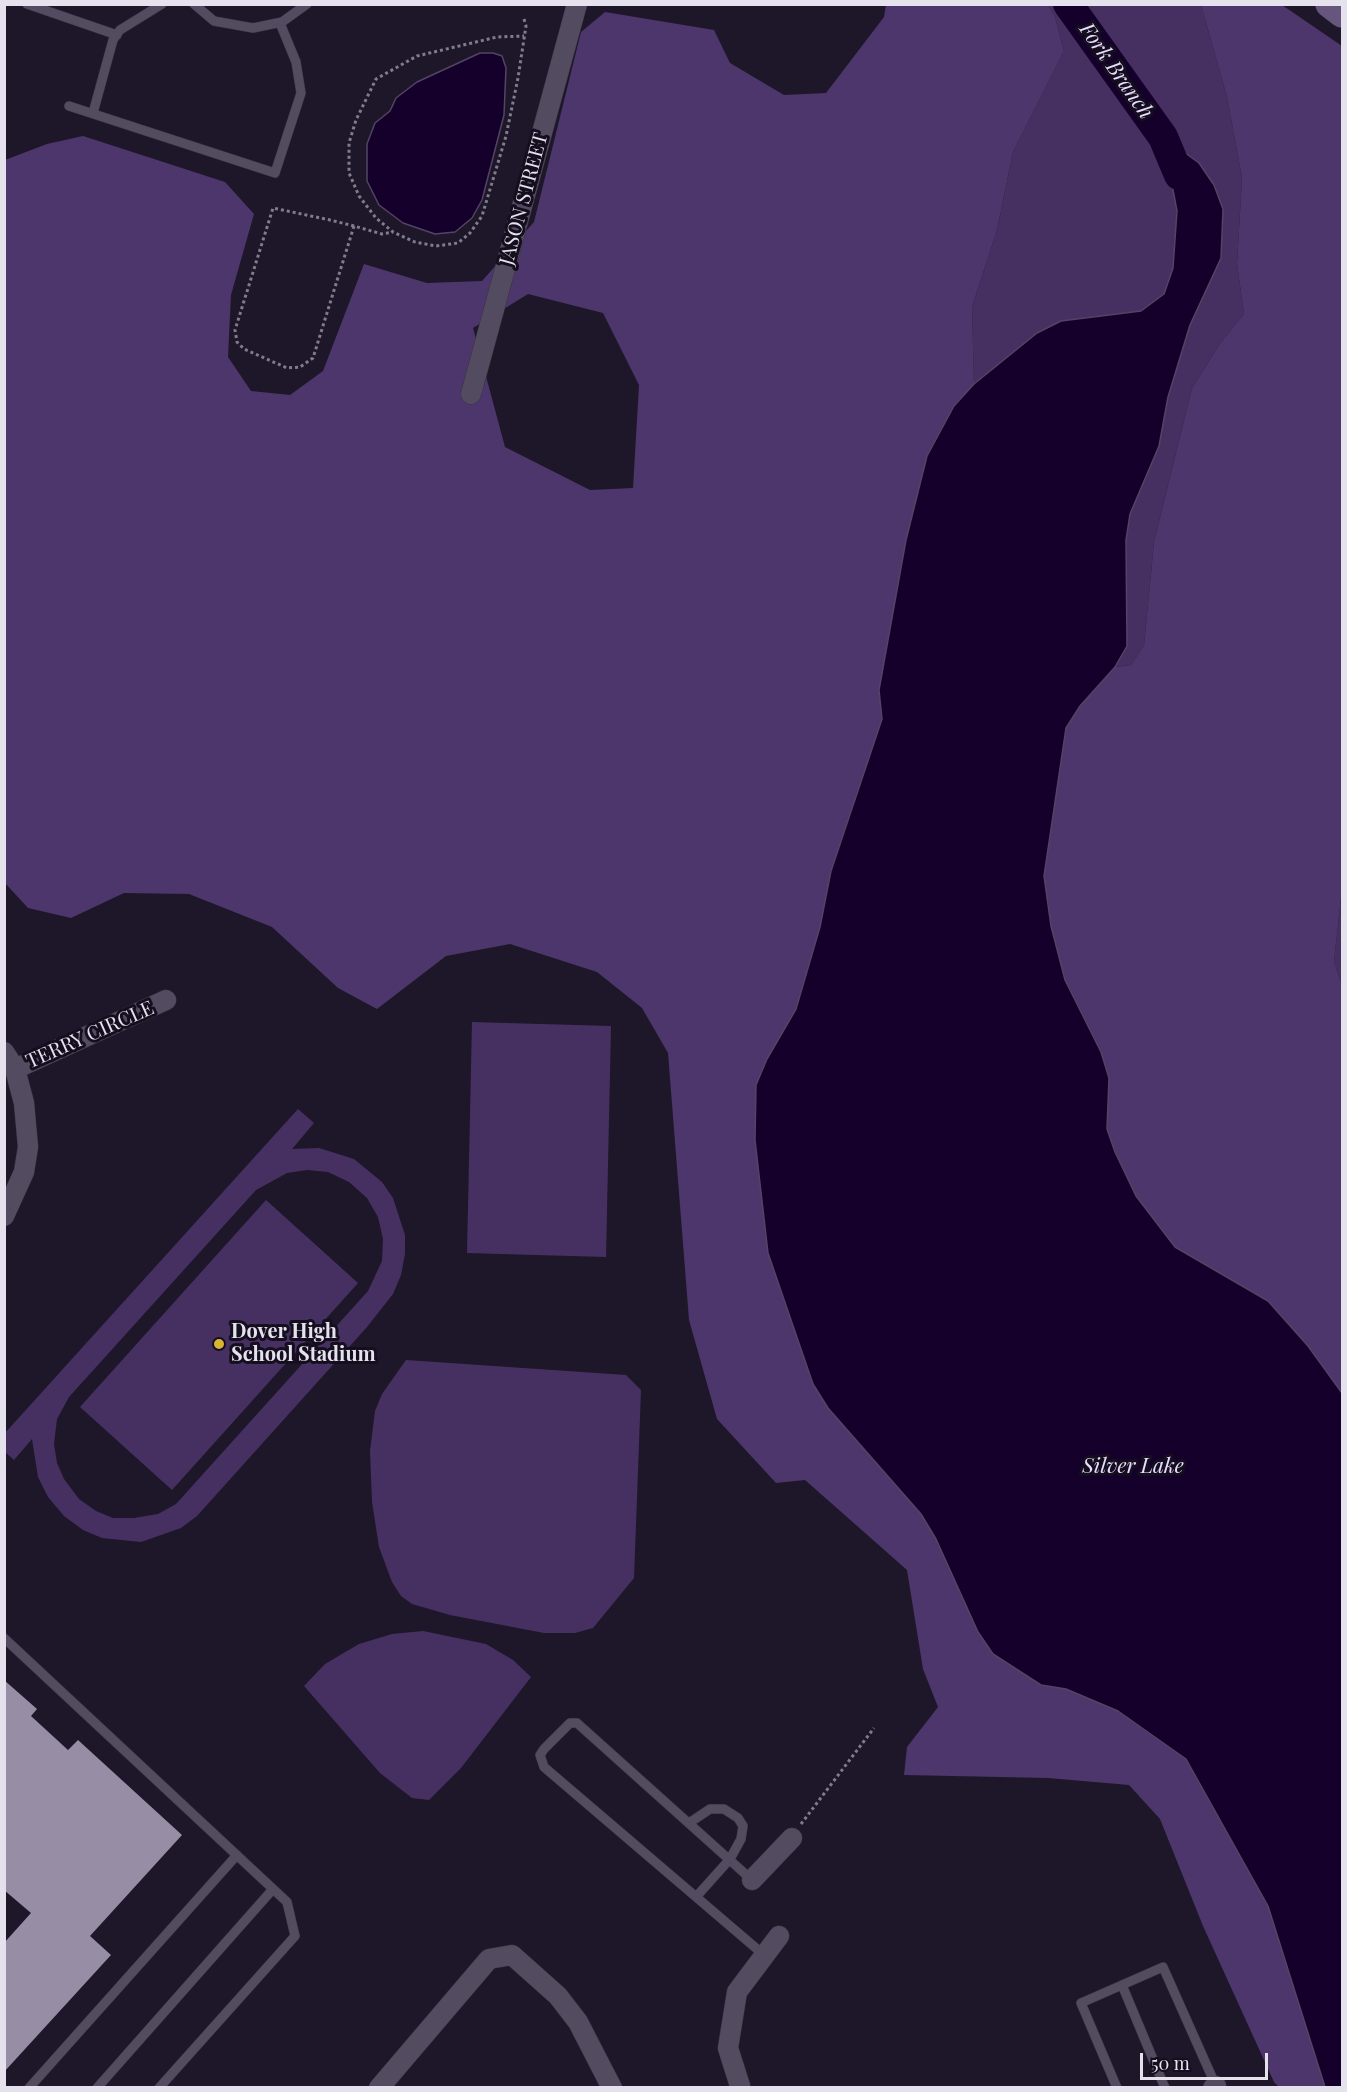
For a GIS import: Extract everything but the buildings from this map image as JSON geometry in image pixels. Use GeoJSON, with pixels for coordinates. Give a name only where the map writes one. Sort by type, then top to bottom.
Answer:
{"type":"FeatureCollection","features":[{"type":"Feature","properties":{"kind":"street","name":"JASON STREET"},"geometry":{"type":"LineString","coordinates":[[471,394],[577,4]]}},
{"type":"Feature","properties":{"kind":"street"},"geometry":{"type":"LineString","coordinates":[[1329,4],[1342,14]]}},
{"type":"Feature","properties":{"kind":"street","name":"TERRY CIRCLE"},"geometry":{"type":"LineString","coordinates":[[15,1070],[166,1000]]}},
{"type":"Feature","properties":{"kind":"street"},"geometry":{"type":"LineString","coordinates":[[4,1052],[15,1070],[24,1103],[28,1147],[24,1172],[4,1216]]}},
{"type":"Feature","properties":{"kind":"street"},"geometry":{"type":"LineString","coordinates":[[752,1880],[792,1838]]}},
{"type":"Feature","properties":{"kind":"street"},"geometry":{"type":"LineString","coordinates":[[739,2087],[728,2048],[737,1992],[779,1936]]}},
{"type":"Feature","properties":{"kind":"street"},"geometry":{"type":"LineString","coordinates":[[379,2088],[489,1959],[512,1954],[558,1996],[578,2022],[612,2088]]}},
{"type":"Feature","properties":{"kind":"lane"},"geometry":{"type":"LineString","coordinates":[[27,4],[117,35]]}},
{"type":"Feature","properties":{"kind":"lane"},"geometry":{"type":"LineString","coordinates":[[93,113],[117,35],[162,4]]}},
{"type":"Feature","properties":{"kind":"lane"},"geometry":{"type":"LineString","coordinates":[[194,4],[214,21],[234,27],[259,27],[280,23],[298,14],[307,4]]}},
{"type":"Feature","properties":{"kind":"lane"},"geometry":{"type":"LineString","coordinates":[[69,106],[275,173],[301,93],[296,62],[280,23]]}},
{"type":"Feature","properties":{"kind":"lane"},"geometry":{"type":"LineString","coordinates":[[4,1638],[287,1902],[295,1936],[159,2088]]}},
{"type":"Feature","properties":{"kind":"lane"},"geometry":{"type":"LineString","coordinates":[[752,1880],[577,1723],[570,1724],[540,1755],[544,1767],[764,1955]]}},
{"type":"Feature","properties":{"kind":"lane"},"geometry":{"type":"LineString","coordinates":[[689,1823],[710,1809],[724,1809],[738,1818],[743,1826],[741,1839],[729,1859],[696,1897]]}},
{"type":"Feature","properties":{"kind":"lane"},"geometry":{"type":"LineString","coordinates":[[29,2088],[237,1855]]}},
{"type":"Feature","properties":{"kind":"lane"},"geometry":{"type":"LineString","coordinates":[[97,2088],[273,1888]]}},
{"type":"Feature","properties":{"kind":"lane"},"geometry":{"type":"LineString","coordinates":[[1117,2088],[1081,2003],[1163,1967],[1214,2087]]}},
{"type":"Feature","properties":{"kind":"lane"},"geometry":{"type":"LineString","coordinates":[[1122,1985],[1165,2088]]}},
{"type":"Feature","properties":{"kind":"path"},"geometry":{"type":"LineString","coordinates":[[524,19],[524,36],[506,136],[482,216],[470,233],[458,243],[436,246],[415,242],[393,232],[376,218],[359,196],[349,173],[349,143],[356,120],[375,79],[417,56],[497,37],[524,36]]}},
{"type":"Feature","properties":{"kind":"path"},"geometry":{"type":"LineString","coordinates":[[354,226],[313,358],[300,368],[287,368],[244,349],[237,342],[235,330],[273,208],[354,226],[382,234],[393,232]]}},
{"type":"Feature","properties":{"kind":"path"},"geometry":{"type":"LineString","coordinates":[[792,1838],[874,1728]]}},
{"type":"Feature","properties":{"kind":"shaded area"},"geometry":{"type":"Polygon","coordinates":[[[886,5],[1048,5],[1055,17],[1064,51],[1013,152],[997,230],[972,307],[974,384],[954,406],[927,456],[906,540],[879,690],[882,719],[831,870],[820,927],[796,1009],[767,1059],[755,1140],[768,1253],[813,1384],[828,1408],[921,1514],[1041,1685],[1066,1689],[1118,1711],[1186,1759],[1268,1906],[1325,2087],[1279,2087],[1274,2082],[1203,1926],[1160,1819],[1129,1785],[1048,1778],[904,1775],[907,1747],[938,1707],[923,1669],[907,1570],[805,1480],[776,1483],[717,1419],[689,1320],[668,1053],[642,1008],[597,972],[510,944],[446,956],[377,1009],[338,988],[272,927],[189,894],[124,893],[71,918],[28,908],[5,883],[5,160],[47,144],[83,136],[225,182],[254,214],[231,295],[228,357],[251,391],[290,395],[323,371],[364,264],[427,283],[482,281],[534,222],[581,32],[605,12],[714,30],[730,63],[784,95],[826,93],[884,17],[886,5]],[[528,294],[473,328],[505,447],[590,490],[633,488],[639,385],[603,313],[528,294]]]}},
{"type":"Feature","properties":{"kind":"shaded area"},"geometry":{"type":"Polygon","coordinates":[[[1048,5],[1201,5],[1227,97],[1242,178],[1237,264],[1244,314],[1221,342],[1192,388],[1154,542],[1144,645],[1131,665],[1115,667],[1127,646],[1126,540],[1130,514],[1159,446],[1168,397],[1190,325],[1221,258],[1163,138],[1177,211],[1173,268],[1164,294],[1141,311],[1061,321],[1037,333],[974,384],[972,307],[997,230],[1013,152],[1064,51],[1055,17],[1048,5]]]}},
{"type":"Feature","properties":{"kind":"shaded area"},"geometry":{"type":"Polygon","coordinates":[[[1201,5],[1282,5],[1342,46],[1342,889],[1334,961],[1342,986],[1342,1393],[1308,1346],[1268,1301],[1175,1247],[1136,1196],[1107,1129],[1108,1078],[1101,1052],[1065,980],[1051,926],[1044,876],[1066,728],[1080,706],[1115,667],[1131,665],[1144,645],[1154,542],[1192,388],[1221,342],[1244,314],[1237,264],[1242,178],[1227,97],[1201,5]]]}},
{"type":"Feature","properties":{"kind":"shaded area"},"geometry":{"type":"Polygon","coordinates":[[[1342,889],[1342,986],[1334,961],[1342,889]]]}},
{"type":"Feature","properties":{"kind":"shaded area"},"geometry":{"type":"Polygon","coordinates":[[[472,1022],[611,1026],[606,1257],[467,1253],[472,1022]]]}},
{"type":"Feature","properties":{"kind":"shaded area"},"geometry":{"type":"Polygon","coordinates":[[[298,1109],[314,1123],[292,1149],[319,1148],[354,1159],[382,1182],[393,1198],[405,1235],[405,1254],[401,1275],[393,1294],[367,1327],[197,1516],[181,1528],[141,1542],[102,1538],[83,1530],[64,1516],[48,1497],[38,1477],[32,1439],[14,1460],[5,1452],[5,1433],[298,1109]],[[307,1170],[287,1173],[256,1190],[69,1397],[57,1419],[54,1444],[57,1463],[64,1479],[79,1499],[96,1511],[113,1518],[134,1518],[158,1514],[176,1504],[368,1291],[382,1261],[383,1239],[378,1217],[367,1198],[349,1182],[328,1172],[307,1170]]]}},
{"type":"Feature","properties":{"kind":"shaded area"},"geometry":{"type":"Polygon","coordinates":[[[266,1200],[358,1283],[172,1490],[80,1407],[266,1200]]]}},
{"type":"Feature","properties":{"kind":"shaded area"},"geometry":{"type":"Polygon","coordinates":[[[406,1360],[626,1375],[641,1390],[634,1578],[593,1628],[575,1633],[544,1633],[450,1615],[412,1604],[401,1596],[392,1582],[379,1547],[372,1502],[370,1451],[375,1411],[382,1394],[406,1360]]]}},
{"type":"Feature","properties":{"kind":"shaded area"},"geometry":{"type":"Polygon","coordinates":[[[423,1631],[486,1644],[513,1660],[531,1677],[461,1768],[429,1800],[412,1798],[380,1773],[304,1686],[325,1664],[359,1644],[392,1634],[423,1631]]]}},
{"type":"Feature","properties":{"kind":"water"},"geometry":{"type":"Polygon","coordinates":[[[480,53],[502,56],[506,68],[504,115],[482,200],[472,218],[455,232],[435,234],[403,223],[379,205],[367,181],[367,144],[375,123],[390,111],[396,98],[417,82],[480,53]]]}},
{"type":"Feature","properties":{"kind":"water","name":"Silver Lake"},"geometry":{"type":"Polygon","coordinates":[[[1163,137],[1199,163],[1214,185],[1223,209],[1221,258],[1190,325],[1168,397],[1159,446],[1130,514],[1126,540],[1127,646],[1115,667],[1080,706],[1066,728],[1044,876],[1051,926],[1065,980],[1101,1052],[1109,1078],[1107,1129],[1136,1196],[1175,1247],[1268,1301],[1308,1346],[1342,1393],[1342,2087],[1325,2087],[1268,1906],[1186,1759],[1118,1711],[1066,1689],[1041,1685],[993,1654],[978,1632],[936,1539],[921,1514],[828,1408],[813,1384],[768,1253],[755,1140],[756,1085],[767,1059],[796,1009],[820,927],[831,871],[882,719],[879,690],[906,540],[927,456],[954,406],[974,384],[1037,333],[1061,321],[1141,311],[1164,294],[1173,268],[1177,211],[1163,137]]]}},
{"type":"Feature","properties":{"kind":"waterway","name":"Fork Branch"},"geometry":{"type":"LineString","coordinates":[[1068,4],[1163,137],[1179,175]]}},
{"type":"Feature","properties":{"kind":"place","name":"Dover High School Stadium"},"geometry":{"type":"Point","coordinates":[219,1344]}}]}
